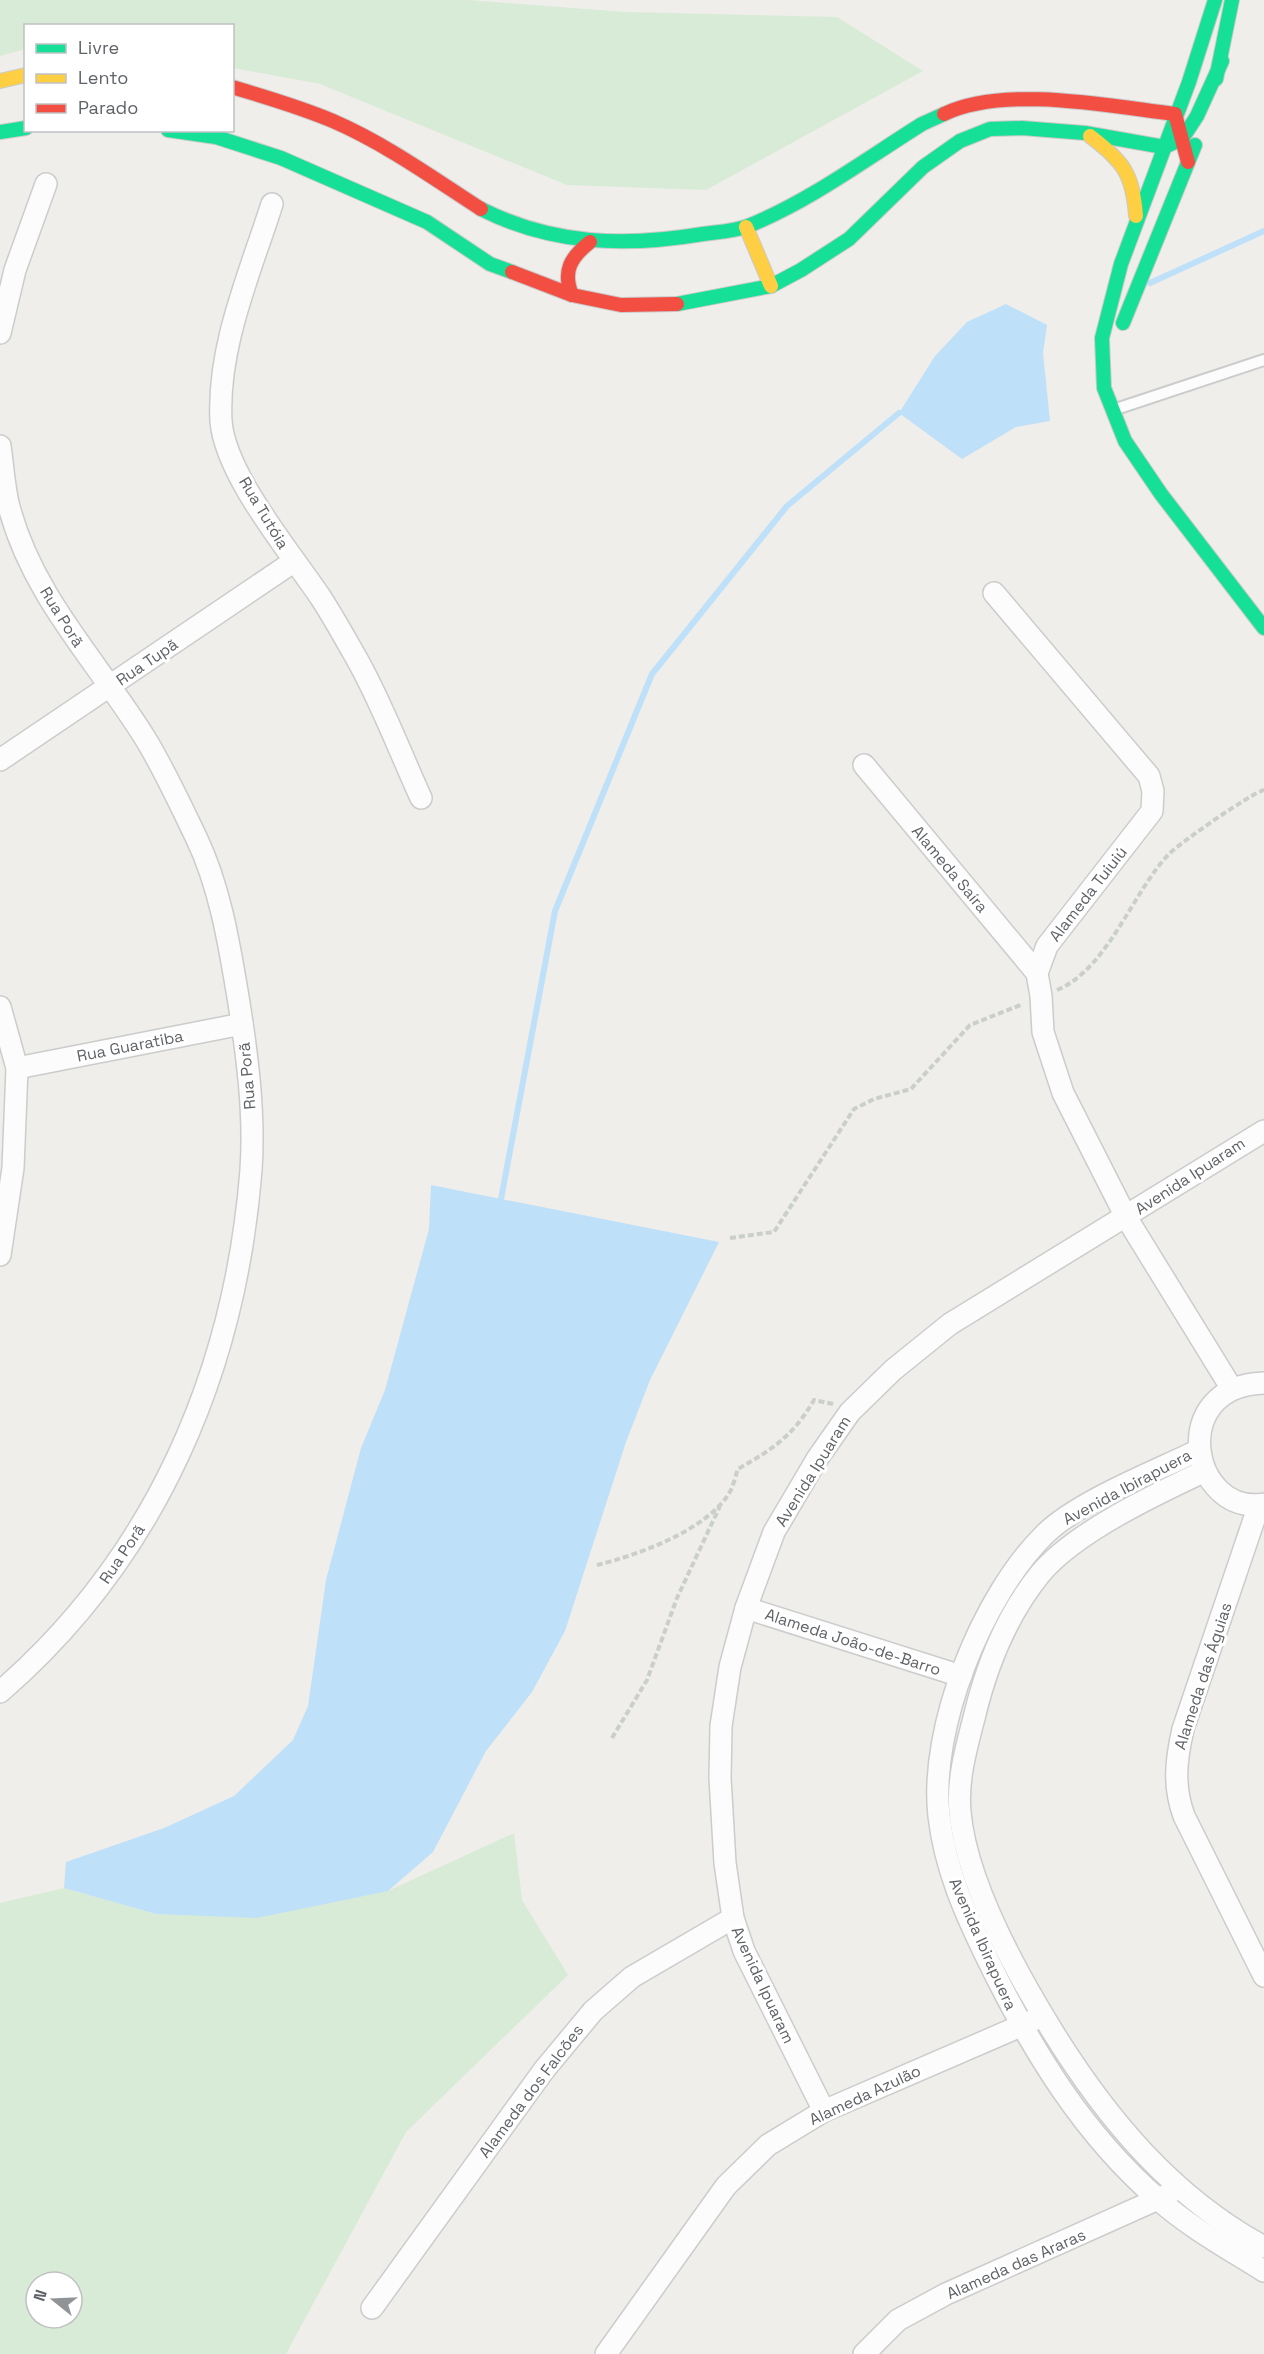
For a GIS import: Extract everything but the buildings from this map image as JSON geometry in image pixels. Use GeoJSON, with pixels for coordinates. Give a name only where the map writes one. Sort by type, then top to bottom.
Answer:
{"type":"FeatureCollection","features":[{"type":"Feature","properties":{"kind":"street"},"geometry":{"type":"LineString","coordinates":[[1215,0],[1189,82],[1175,114],[1121,264],[1102,338],[1104,388],[1125,441],[1155,486],[1264,628]]}},
{"type":"Feature","properties":{"kind":"street"},"geometry":{"type":"LineString","coordinates":[[1104,388],[1119,338],[1208,110],[1222,61],[1232,0]]}},
{"type":"Feature","properties":{"kind":"street"},"geometry":{"type":"LineString","coordinates":[[182,132],[216,137],[310,170],[427,222],[490,264],[572,295],[621,305],[686,304],[771,286],[849,239],[923,167],[960,141],[990,129],[1022,128],[1085,133],[1164,147],[1182,139],[1197,116],[1222,61]]}},
{"type":"Feature","properties":{"kind":"street"},"geometry":{"type":"LineString","coordinates":[[0,81],[24,75]]}},
{"type":"Feature","properties":{"kind":"street"},"geometry":{"type":"LineString","coordinates":[[234,88],[285,102],[335,122],[398,155],[481,209],[512,224],[590,242],[663,241],[746,227],[794,203],[922,124],[952,110],[989,101],[1027,100],[1089,104],[1175,114]]}},
{"type":"Feature","properties":{"kind":"street"},"geometry":{"type":"LineString","coordinates":[[1175,114],[1188,162]]}},
{"type":"Feature","properties":{"kind":"street"},"geometry":{"type":"LineString","coordinates":[[0,132],[24,128]]}},
{"type":"Feature","properties":{"kind":"street"},"geometry":{"type":"LineString","coordinates":[[1085,133],[1118,157],[1135,183],[1136,221]]}},
{"type":"Feature","properties":{"kind":"street"},"geometry":{"type":"LineString","coordinates":[[0,333],[15,270],[46,184]]}},
{"type":"Feature","properties":{"kind":"street","name":"Rua Tutóia"},"geometry":{"type":"LineString","coordinates":[[272,204],[233,328],[223,381],[221,422],[230,453],[251,496],[293,562],[321,598],[359,663],[421,798]]}},
{"type":"Feature","properties":{"kind":"street"},"geometry":{"type":"LineString","coordinates":[[746,227],[771,286]]}},
{"type":"Feature","properties":{"kind":"street"},"geometry":{"type":"LineString","coordinates":[[572,295],[566,284],[566,269],[570,260],[590,242]]}},
{"type":"Feature","properties":{"kind":"street","name":"Rua Porã"},"geometry":{"type":"LineString","coordinates":[[0,446],[8,506],[31,568],[62,621],[146,739],[198,842],[225,922],[242,1024],[252,1122],[251,1168],[243,1232],[227,1316],[205,1397],[170,1473],[136,1538],[84,1609],[0,1692]]}},
{"type":"Feature","properties":{"kind":"street","name":"Rua Tupã"},"geometry":{"type":"LineString","coordinates":[[0,760],[293,562]]}},
{"type":"Feature","properties":{"kind":"street","name":"Alameda Tuiuiú"},"geometry":{"type":"LineString","coordinates":[[994,593],[1149,776],[1153,791],[1152,811],[1064,922],[1047,946],[1036,973]]}},
{"type":"Feature","properties":{"kind":"street","name":"Alameda Saíra"},"geometry":{"type":"LineString","coordinates":[[864,765],[1036,973]]}},
{"type":"Feature","properties":{"kind":"street"},"geometry":{"type":"LineString","coordinates":[[1036,973],[1041,996],[1043,1032],[1054,1071],[1125,1217],[1232,1389]]}},
{"type":"Feature","properties":{"kind":"street"},"geometry":{"type":"LineString","coordinates":[[0,1007],[17,1068],[13,1168],[0,1255]]}},
{"type":"Feature","properties":{"kind":"street","name":"Rua Guaratiba"},"geometry":{"type":"LineString","coordinates":[[17,1068],[242,1024]]}},
{"type":"Feature","properties":{"kind":"street","name":"Avenida Ipuaram"},"geometry":{"type":"LineString","coordinates":[[824,2111],[744,1951],[733,1918],[724,1863],[721,1726],[730,1667],[746,1608],[774,1532],[817,1459],[849,1412],[893,1370],[950,1324],[1264,1131]]}},
{"type":"Feature","properties":{"kind":"street"},"geometry":{"type":"LineString","coordinates":[[1262,1504],[1237,1501],[1218,1489],[1205,1471],[1199,1450],[1199,1433],[1204,1417],[1214,1403],[1232,1389],[1246,1384],[1264,1383]]}},
{"type":"Feature","properties":{"kind":"street","name":"Avenida Ibirapuera"},"geometry":{"type":"LineString","coordinates":[[1199,1450],[1070,1514],[1046,1533],[1020,1562],[989,1607],[961,1676],[945,1738],[940,1772],[939,1815],[948,1864],[957,1891],[1020,2026],[1084,2122],[1159,2200],[1264,2271]]}},
{"type":"Feature","properties":{"kind":"street","name":"Avenida Ibirapuera"},"geometry":{"type":"LineString","coordinates":[[1205,1471],[1143,1500],[1069,1548],[1041,1573],[1011,1617],[987,1673],[960,1773],[960,1812],[964,1839],[974,1872],[1000,1937],[1043,2017],[1079,2074],[1133,2144],[1178,2189],[1264,2247]]}},
{"type":"Feature","properties":{"kind":"street","name":"Alameda das Águias"},"geometry":{"type":"LineString","coordinates":[[1262,1504],[1183,1729],[1176,1761],[1176,1779],[1179,1802],[1184,1816],[1264,1976]]}},
{"type":"Feature","properties":{"kind":"street","name":"Alameda João-de-Barro"},"geometry":{"type":"LineString","coordinates":[[746,1608],[961,1676]]}},
{"type":"Feature","properties":{"kind":"street","name":"Alameda dos Falcões"},"geometry":{"type":"LineString","coordinates":[[372,2308],[544,2070],[594,2011],[632,1977],[733,1918]]}},
{"type":"Feature","properties":{"kind":"street","name":"Alameda Azulão"},"geometry":{"type":"LineString","coordinates":[[606,2354],[726,2186],[768,2145],[824,2111],[1043,2017]]}},
{"type":"Feature","properties":{"kind":"street","name":"Alameda das Araras"},"geometry":{"type":"LineString","coordinates":[[864,2354],[898,2320],[946,2294],[1159,2200],[1178,2189]]}},
{"type":"Feature","properties":{"kind":"lane"},"geometry":{"type":"LineString","coordinates":[[1113,410],[1264,360]]}},
{"type":"Feature","properties":{"kind":"path"},"geometry":{"type":"LineString","coordinates":[[730,1238],[774,1232],[854,1109],[874,1099],[911,1089],[970,1025],[1068,985],[1101,952],[1169,854],[1264,790]]}},
{"type":"Feature","properties":{"kind":"path"},"geometry":{"type":"LineString","coordinates":[[612,1738],[647,1680],[677,1598],[720,1506],[730,1493],[738,1469],[768,1452],[794,1432],[813,1400],[825,1401],[849,1412]]}},
{"type":"Feature","properties":{"kind":"path"},"geometry":{"type":"LineString","coordinates":[[597,1565],[634,1556],[667,1541],[720,1506]]}},
{"type":"Feature","properties":{"kind":"green space"},"geometry":{"type":"Polygon","coordinates":[[[0,0],[469,0],[625,12],[837,17],[923,71],[706,190],[567,185],[320,84],[234,68],[234,24],[24,24],[24,49],[0,56],[0,0]]]}},
{"type":"Feature","properties":{"kind":"green space"},"geometry":{"type":"Polygon","coordinates":[[[514,1833],[522,1900],[568,1975],[406,2132],[286,2354],[0,2354],[0,1903],[64,1888],[156,1914],[388,1891],[514,1833]]]}},
{"type":"Feature","properties":{"kind":"water"},"geometry":{"type":"Polygon","coordinates":[[[1006,304],[1047,325],[1043,353],[1050,421],[1016,427],[962,459],[899,413],[935,356],[967,322],[1006,304]]]}},
{"type":"Feature","properties":{"kind":"water"},"geometry":{"type":"Polygon","coordinates":[[[431,1185],[719,1242],[650,1380],[626,1442],[565,1631],[532,1692],[486,1751],[433,1852],[388,1891],[257,1918],[156,1914],[64,1888],[66,1862],[164,1828],[234,1796],[293,1740],[308,1706],[326,1580],[361,1448],[385,1390],[429,1229],[431,1185]]]}},
{"type":"Feature","properties":{"kind":"waterway"},"geometry":{"type":"LineString","coordinates":[[1150,283],[1264,231]]}},
{"type":"Feature","properties":{"kind":"waterway"},"geometry":{"type":"LineString","coordinates":[[501,1199],[555,911],[652,674],[787,506],[899,413]]}},
{"type":"Feature","properties":{"kind":"traffic: fast"},"geometry":{"type":"LineString","coordinates":[[1215,0],[1189,82],[1121,264],[1102,338],[1104,388],[1125,441],[1161,494],[1264,628]]}},
{"type":"Feature","properties":{"kind":"traffic: fast"},"geometry":{"type":"LineString","coordinates":[[1216,79],[1232,0]]}},
{"type":"Feature","properties":{"kind":"traffic: fast"},"geometry":{"type":"LineString","coordinates":[[677,304],[771,286],[801,270],[849,239],[923,167],[960,141],[990,129],[1022,128],[1085,133],[1164,147],[1182,139],[1197,116],[1222,61]]}},
{"type":"Feature","properties":{"kind":"traffic: fast"},"geometry":{"type":"LineString","coordinates":[[481,209],[535,230],[590,240],[646,241],[738,229],[771,216],[793,204],[837,179],[922,124],[944,114]]}},
{"type":"Feature","properties":{"kind":"traffic: fast"},"geometry":{"type":"LineString","coordinates":[[0,132],[24,128]]}},
{"type":"Feature","properties":{"kind":"traffic: fast"},"geometry":{"type":"LineString","coordinates":[[182,132],[216,137],[281,158],[427,222],[490,264],[512,272]]}},
{"type":"Feature","properties":{"kind":"traffic: fast"},"geometry":{"type":"LineString","coordinates":[[1123,323],[1195,145]]}},
{"type":"Feature","properties":{"kind":"traffic: slow"},"geometry":{"type":"LineString","coordinates":[[0,81],[24,75]]}},
{"type":"Feature","properties":{"kind":"traffic: slow"},"geometry":{"type":"LineString","coordinates":[[1090,136],[1111,153],[1124,170],[1132,189],[1136,216]]}},
{"type":"Feature","properties":{"kind":"traffic: slow"},"geometry":{"type":"LineString","coordinates":[[746,227],[771,286]]}},
{"type":"Feature","properties":{"kind":"traffic: jam"},"geometry":{"type":"LineString","coordinates":[[234,88],[308,111],[353,130],[409,162],[481,209]]}},
{"type":"Feature","properties":{"kind":"traffic: jam"},"geometry":{"type":"LineString","coordinates":[[944,114],[969,105],[1026,99],[1089,103],[1175,114],[1188,162]]}},
{"type":"Feature","properties":{"kind":"traffic: jam"},"geometry":{"type":"LineString","coordinates":[[572,295],[568,279],[570,265],[578,253],[590,242]]}},
{"type":"Feature","properties":{"kind":"traffic: jam"},"geometry":{"type":"LineString","coordinates":[[512,272],[572,295],[621,305],[677,304]]}}]}
